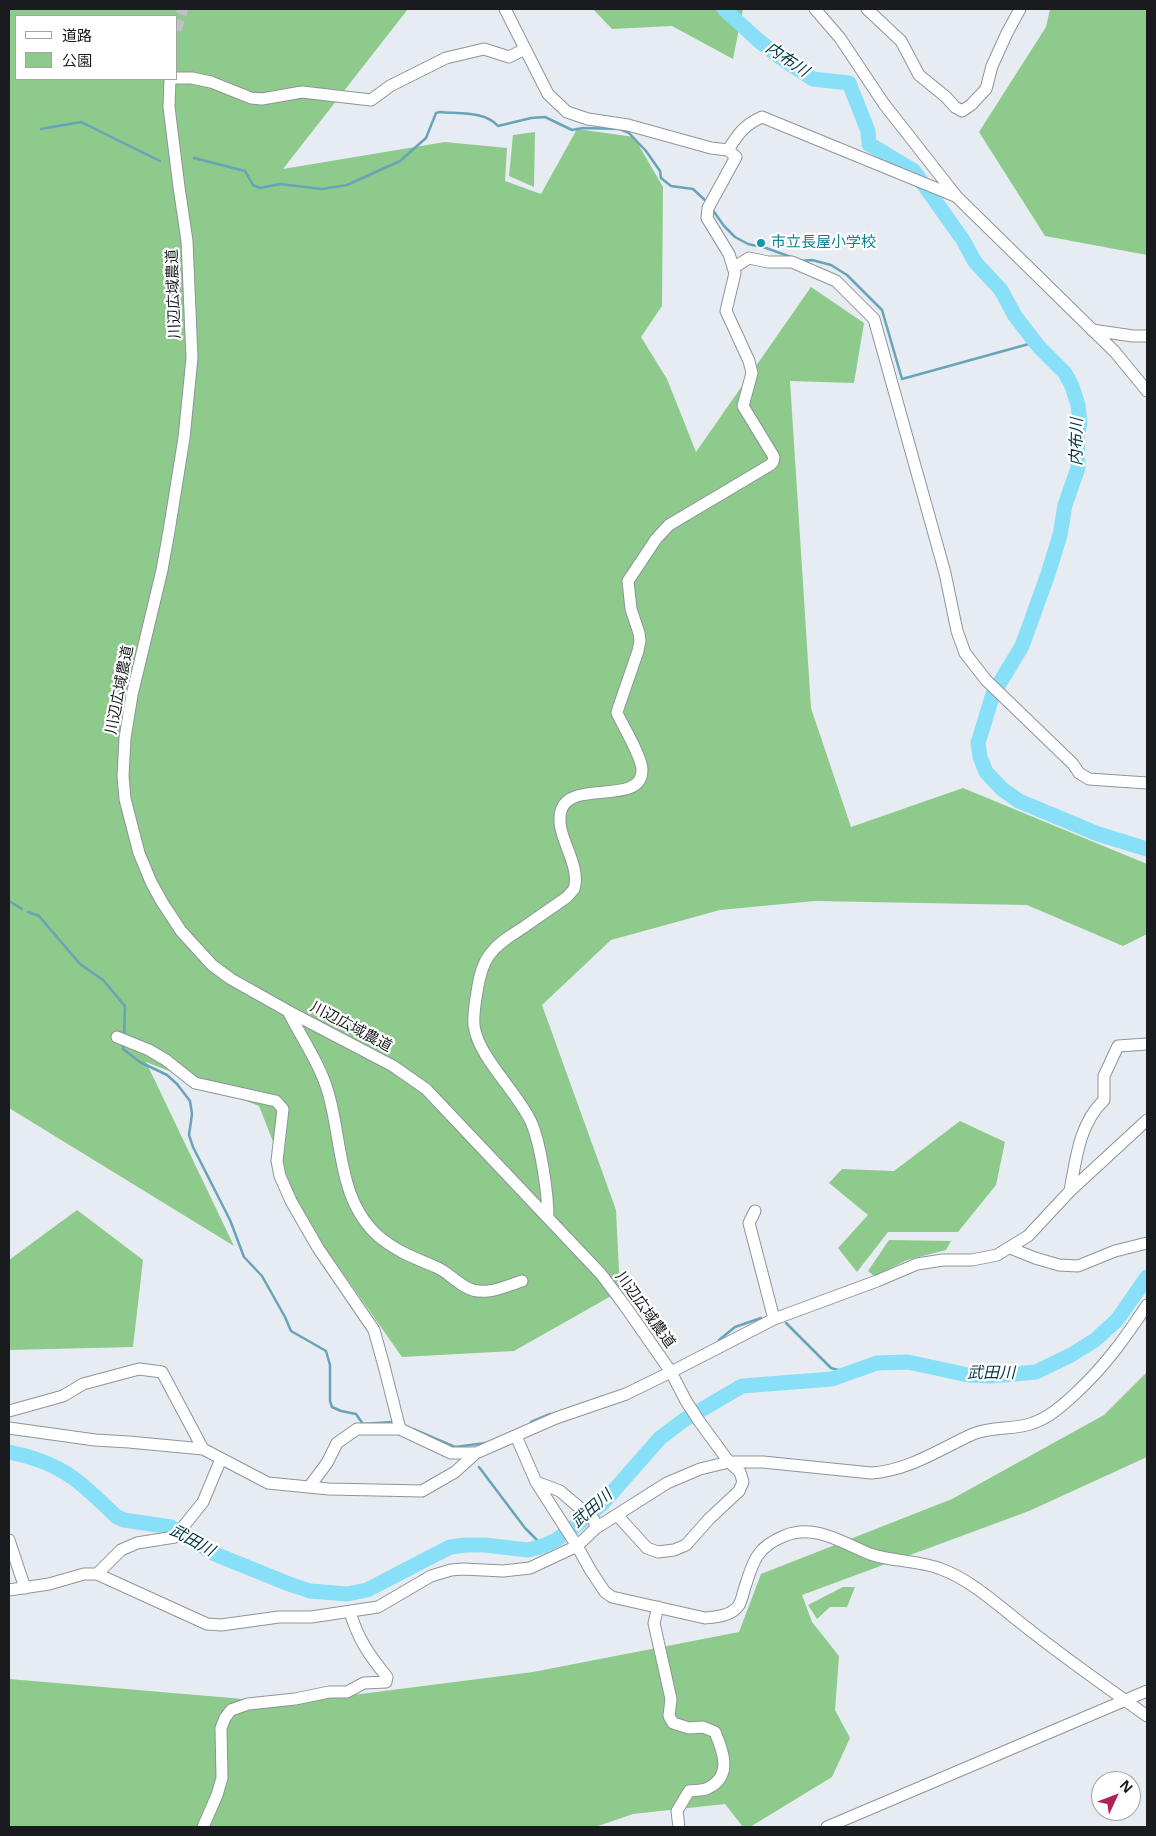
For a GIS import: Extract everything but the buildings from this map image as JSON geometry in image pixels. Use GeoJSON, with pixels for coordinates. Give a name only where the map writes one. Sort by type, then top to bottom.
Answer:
{"type":"FeatureCollection","features":[{"type":"Feature","properties":{"kind":"street"},"geometry":{"type":"LineString","coordinates":[[504,9],[548,94],[567,112],[588,119],[628,125],[711,148],[728,150],[736,157],[708,208],[707,218],[729,254],[735,278],[726,311],[749,361],[752,373],[743,406],[774,457],[773,462],[763,470],[669,526],[656,539],[629,579],[631,609],[640,633],[640,641],[617,713],[642,768],[639,780],[632,787],[574,797],[565,803],[560,813],[560,824],[575,876],[574,889],[493,950],[482,968],[478,984],[474,1027],[492,1064],[524,1108],[533,1125],[546,1190],[548,1218]]}},
{"type":"Feature","properties":{"kind":"street"},"geometry":{"type":"LineString","coordinates":[[815,9],[840,38],[884,104],[957,197],[1114,352],[1147,392]]}},
{"type":"Feature","properties":{"kind":"street"},"geometry":{"type":"LineString","coordinates":[[867,9],[901,41],[919,75],[955,107],[962,110],[971,105],[986,88],[992,66],[1020,9]]}},
{"type":"Feature","properties":{"kind":"street"},"geometry":{"type":"LineString","coordinates":[[178,78],[192,78],[211,82],[251,98],[262,99],[302,92],[371,100],[390,86],[446,58],[484,50],[509,57],[525,49]]}},
{"type":"Feature","properties":{"kind":"street","name":"川辺広域農道"},"geometry":{"type":"LineString","coordinates":[[170,80],[171,121],[187,241],[192,358],[184,438],[169,531],[127,718],[124,761],[125,800],[139,853],[150,882],[181,931],[212,965],[232,979],[288,1011],[393,1066],[426,1089],[601,1274],[671,1372],[699,1421],[729,1462],[740,1472],[743,1482],[742,1488],[709,1519],[690,1542],[680,1548],[665,1552],[652,1551],[617,1515]]}},
{"type":"Feature","properties":{"kind":"street"},"geometry":{"type":"LineString","coordinates":[[728,150],[737,135],[749,123],[762,117],[957,197]]}},
{"type":"Feature","properties":{"kind":"street"},"geometry":{"type":"LineString","coordinates":[[733,268],[749,258],[768,262],[792,262],[836,281],[874,318],[945,573],[957,631],[965,653],[986,680],[1073,764],[1079,773],[1089,779],[1147,783]]}},
{"type":"Feature","properties":{"kind":"street"},"geometry":{"type":"LineString","coordinates":[[1092,330],[1133,336],[1147,336]]}},
{"type":"Feature","properties":{"kind":"street"},"geometry":{"type":"LineString","coordinates":[[288,1011],[321,1073],[328,1092],[340,1158],[348,1187],[359,1213],[370,1228],[382,1240],[397,1250],[437,1267],[465,1287],[478,1292],[487,1292],[522,1281]]}},
{"type":"Feature","properties":{"kind":"street"},"geometry":{"type":"LineString","coordinates":[[117,1038],[130,1041],[166,1060],[195,1083],[276,1101],[282,1109],[277,1161],[280,1176],[291,1202],[318,1248],[374,1330],[400,1429]]}},
{"type":"Feature","properties":{"kind":"street"},"geometry":{"type":"LineString","coordinates":[[1070,1191],[1082,1132],[1094,1109],[1104,1100],[1104,1076],[1118,1046],[1147,1044]]}},
{"type":"Feature","properties":{"kind":"street"},"geometry":{"type":"LineString","coordinates":[[9,1428],[95,1440],[203,1449],[268,1483],[309,1487],[422,1491],[455,1472],[476,1453],[530,1428],[626,1394],[774,1319],[877,1281],[917,1264],[944,1260],[972,1260],[997,1255],[1028,1236],[1070,1191],[1147,1120]]}},
{"type":"Feature","properties":{"kind":"street"},"geometry":{"type":"LineString","coordinates":[[755,1211],[748,1223],[774,1319]]}},
{"type":"Feature","properties":{"kind":"street"},"geometry":{"type":"LineString","coordinates":[[1010,1248],[1059,1265],[1078,1266],[1115,1251],[1147,1243]]}},
{"type":"Feature","properties":{"kind":"street"},"geometry":{"type":"LineString","coordinates":[[9,1590],[49,1584],[84,1574],[98,1574],[207,1624],[221,1625],[279,1618],[311,1617],[378,1608],[391,1598],[432,1576],[451,1570],[517,1570],[537,1565],[575,1543],[595,1524],[617,1515],[680,1477],[700,1469],[729,1462],[763,1462],[854,1472],[886,1472],[903,1467],[985,1430],[1030,1424],[1056,1412],[1095,1375],[1120,1347],[1147,1305]]}},
{"type":"Feature","properties":{"kind":"street"},"geometry":{"type":"LineString","coordinates":[[9,1411],[62,1396],[82,1384],[139,1369],[162,1372],[203,1449]]}},
{"type":"Feature","properties":{"kind":"street"},"geometry":{"type":"LineString","coordinates":[[309,1487],[327,1464],[337,1443],[357,1429],[400,1429],[450,1453],[476,1453]]}},
{"type":"Feature","properties":{"kind":"street"},"geometry":{"type":"LineString","coordinates":[[516,1436],[536,1482],[591,1571],[605,1592],[620,1600],[705,1618],[730,1613],[739,1605],[751,1567],[762,1549],[770,1542],[792,1533],[816,1532],[831,1536],[879,1556],[942,1569],[972,1586],[1053,1649],[1147,1716]]}},
{"type":"Feature","properties":{"kind":"street"},"geometry":{"type":"LineString","coordinates":[[98,1574],[122,1550],[137,1543],[175,1537],[203,1502],[220,1458]]}},
{"type":"Feature","properties":{"kind":"street"},"geometry":{"type":"LineString","coordinates":[[536,1482],[560,1491],[595,1524]]}},
{"type":"Feature","properties":{"kind":"street"},"geometry":{"type":"LineString","coordinates":[[9,1540],[25,1588]]}},
{"type":"Feature","properties":{"kind":"street"},"geometry":{"type":"LineString","coordinates":[[658,1607],[654,1623],[671,1699],[669,1716],[673,1722],[689,1728],[703,1727],[715,1732],[724,1751],[725,1763],[722,1775],[708,1788],[689,1791],[677,1811],[679,1827]]}},
{"type":"Feature","properties":{"kind":"street"},"geometry":{"type":"LineString","coordinates":[[203,1827],[222,1778],[221,1735],[223,1723],[228,1713],[234,1707],[295,1699],[329,1692],[347,1692],[364,1683],[386,1682],[387,1677],[368,1653],[356,1631],[350,1612]]}},
{"type":"Feature","properties":{"kind":"street"},"geometry":{"type":"LineString","coordinates":[[827,1827],[1147,1691]]}},
{"type":"Feature","properties":{"kind":"green space"},"geometry":{"type":"Polygon","coordinates":[[[9,9],[408,9],[283,169],[445,142],[507,148],[505,181],[541,194],[577,129],[634,137],[663,187],[662,306],[641,337],[667,379],[696,452],[811,287],[864,323],[854,383],[790,381],[811,708],[851,827],[963,788],[1147,864],[1147,934],[1123,946],[1027,905],[815,901],[720,910],[611,940],[542,1005],[616,1210],[620,1291],[514,1351],[402,1357],[302,1215],[259,1106],[146,1062],[234,1246],[9,1108],[9,9]]]}},
{"type":"Feature","properties":{"kind":"green space"},"geometry":{"type":"Polygon","coordinates":[[[593,9],[743,9],[733,59],[672,26],[612,29],[593,9]]]}},
{"type":"Feature","properties":{"kind":"green space"},"geometry":{"type":"Polygon","coordinates":[[[1050,9],[1147,9],[1147,255],[1045,236],[979,132],[1046,27],[1050,9]]]}},
{"type":"Feature","properties":{"kind":"green space"},"geometry":{"type":"Polygon","coordinates":[[[535,132],[534,187],[509,176],[513,135],[535,132]]]}},
{"type":"Feature","properties":{"kind":"green space"},"geometry":{"type":"Polygon","coordinates":[[[960,1121],[1005,1142],[996,1185],[958,1232],[888,1232],[857,1272],[838,1248],[868,1215],[829,1183],[842,1169],[894,1171],[960,1121]]]}},
{"type":"Feature","properties":{"kind":"green space"},"geometry":{"type":"Polygon","coordinates":[[[77,1210],[143,1260],[133,1347],[9,1350],[9,1260],[77,1210]]]}},
{"type":"Feature","properties":{"kind":"green space"},"geometry":{"type":"Polygon","coordinates":[[[889,1240],[951,1241],[946,1250],[907,1260],[874,1276],[868,1271],[889,1240]]]}},
{"type":"Feature","properties":{"kind":"green space"},"geometry":{"type":"Polygon","coordinates":[[[1147,1372],[1147,1457],[1029,1511],[802,1595],[812,1622],[839,1656],[835,1710],[850,1738],[832,1777],[750,1827],[743,1827],[725,1804],[633,1814],[595,1827],[9,1827],[9,1679],[290,1703],[533,1672],[739,1632],[761,1574],[952,1499],[1104,1415],[1147,1372]]]}},
{"type":"Feature","properties":{"kind":"green space"},"geometry":{"type":"Polygon","coordinates":[[[843,1587],[855,1587],[847,1607],[830,1607],[817,1619],[808,1605],[843,1587]]]}},
{"type":"Feature","properties":{"kind":"waterway","name":"内布川"},"geometry":{"type":"LineString","coordinates":[[724,9],[759,41],[813,79],[849,83],[868,131],[869,144],[914,171],[963,240],[975,262],[1001,290],[1015,316],[1039,347],[1065,373],[1072,386],[1078,405],[1080,423],[1077,436],[1078,468],[1065,505],[1060,535],[1048,574],[1022,646],[993,694],[978,743],[980,757],[986,772],[1002,789],[1019,801],[1098,834],[1147,849]]}},
{"type":"Feature","properties":{"kind":"waterway"},"geometry":{"type":"LineString","coordinates":[[194,158],[245,171],[253,185],[260,188],[280,184],[322,189],[347,185],[400,161],[426,138],[436,113],[463,113],[479,116],[493,121],[498,126],[531,118],[545,117],[572,130],[583,128],[620,129],[629,133],[646,151],[660,171],[661,178],[671,186],[693,189],[707,202]]}},
{"type":"Feature","properties":{"kind":"waterway"},"geometry":{"type":"LineString","coordinates":[[41,129],[81,122],[160,161]]}},
{"type":"Feature","properties":{"kind":"waterway"},"geometry":{"type":"LineString","coordinates":[[712,209],[724,226],[735,237],[748,244],[791,257]]}},
{"type":"Feature","properties":{"kind":"waterway"},"geometry":{"type":"LineString","coordinates":[[801,261],[812,260],[831,265],[847,275],[882,310],[902,379],[1036,342]]}},
{"type":"Feature","properties":{"kind":"waterway"},"geometry":{"type":"LineString","coordinates":[[9,901],[22,909]]}},
{"type":"Feature","properties":{"kind":"waterway"},"geometry":{"type":"LineString","coordinates":[[28,912],[39,916],[80,964],[103,980],[125,1006],[124,1037]]}},
{"type":"Feature","properties":{"kind":"waterway"},"geometry":{"type":"LineString","coordinates":[[124,1043],[123,1049],[140,1062],[167,1075],[177,1084],[190,1101],[192,1114],[189,1135],[193,1147],[230,1220],[244,1257],[262,1276],[291,1331],[326,1351],[330,1365],[330,1401],[332,1407],[356,1414],[363,1424],[392,1422]]}},
{"type":"Feature","properties":{"kind":"waterway","name":"武田川"},"geometry":{"type":"LineString","coordinates":[[9,1452],[28,1456],[69,1475],[92,1493],[117,1517],[124,1520],[171,1527],[215,1554],[310,1591],[347,1594],[367,1590],[450,1547],[485,1545],[528,1550],[556,1540],[602,1504],[660,1438],[684,1420],[742,1386],[832,1379],[877,1363],[908,1362],[968,1375],[991,1376],[1036,1372],[1071,1355],[1095,1340],[1117,1320],[1147,1277]]}},
{"type":"Feature","properties":{"kind":"waterway"},"geometry":{"type":"LineString","coordinates":[[719,1340],[735,1327],[761,1318]]}},
{"type":"Feature","properties":{"kind":"waterway"},"geometry":{"type":"LineString","coordinates":[[786,1323],[831,1368],[849,1373]]}},
{"type":"Feature","properties":{"kind":"waterway"},"geometry":{"type":"LineString","coordinates":[[531,1422],[550,1414]]}},
{"type":"Feature","properties":{"kind":"waterway"},"geometry":{"type":"LineString","coordinates":[[413,1429],[455,1447],[486,1443]]}},
{"type":"Feature","properties":{"kind":"waterway"},"geometry":{"type":"LineString","coordinates":[[479,1467],[525,1528],[543,1546]]}},
{"type":"Feature","properties":{"kind":"tunnel"},"geometry":{"type":"LineString","coordinates":[[178,24],[183,9]]}},
{"type":"Feature","properties":{"kind":"place","name":"市立長屋小学校"},"geometry":{"type":"Point","coordinates":[761,243]}}]}
